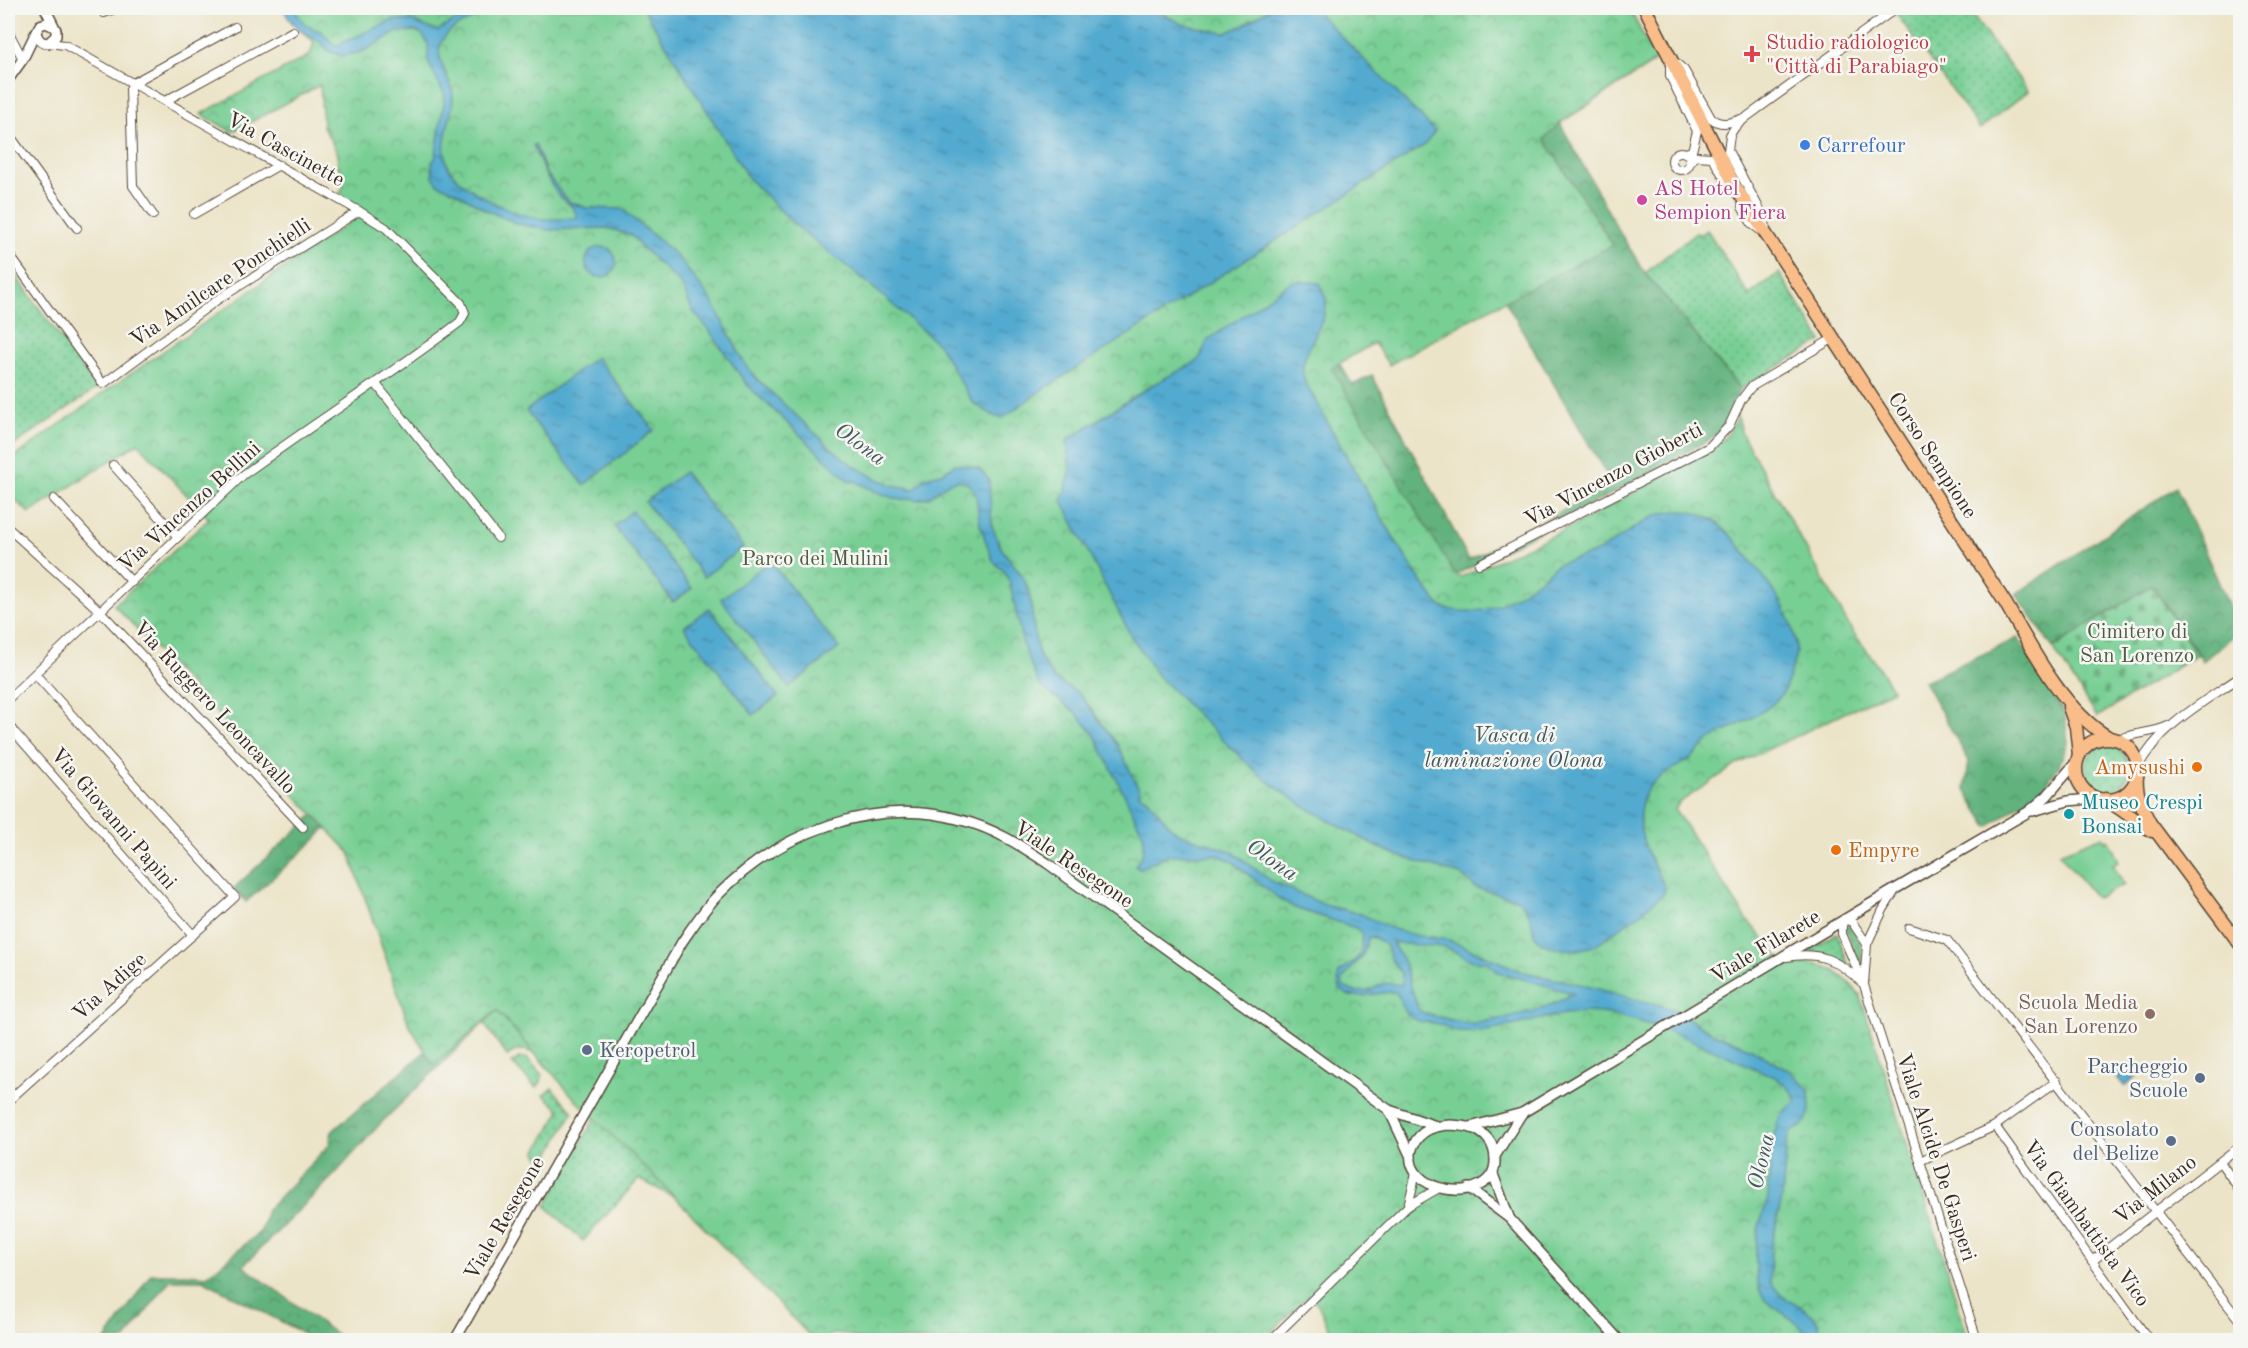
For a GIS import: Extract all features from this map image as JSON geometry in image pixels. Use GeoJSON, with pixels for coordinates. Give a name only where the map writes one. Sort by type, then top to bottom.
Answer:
{"type":"FeatureCollection","features":[{"type":"Feature","properties":{"kind":"main road","name":"Corso Sempione"},"geometry":{"type":"LineString","coordinates":[[1645,8],[1736,188],[2065,698],[2073,714],[2079,758]]}},
{"type":"Feature","properties":{"kind":"main road","name":"Corso Sempione"},"geometry":{"type":"LineString","coordinates":[[2065,698],[2082,718],[2113,738]]}},
{"type":"Feature","properties":{"kind":"main road"},"geometry":{"type":"LineString","coordinates":[[2159,838],[2144,824],[2103,799],[2088,793],[2082,786],[2076,769],[2079,758],[2087,745],[2113,738],[2129,747],[2134,755],[2137,772],[2136,785],[2144,811],[2159,838],[2241,944]]}},
{"type":"Feature","properties":{"kind":"main road"},"geometry":{"type":"LineString","coordinates":[[2103,799],[2123,795],[2130,789],[2137,772]]}},
{"type":"Feature","properties":{"kind":"street"},"geometry":{"type":"LineString","coordinates":[[23,58],[38,46],[54,39],[55,28],[44,8]]}},
{"type":"Feature","properties":{"kind":"street"},"geometry":{"type":"LineString","coordinates":[[44,8],[37,31],[39,40],[48,43]]}},
{"type":"Feature","properties":{"kind":"street"},"geometry":{"type":"LineString","coordinates":[[100,8],[104,13],[117,8]]}},
{"type":"Feature","properties":{"kind":"street"},"geometry":{"type":"LineString","coordinates":[[1767,234],[1765,219],[1728,151],[1730,135],[1735,127],[1748,116],[1891,12]]}},
{"type":"Feature","properties":{"kind":"street"},"geometry":{"type":"LineString","coordinates":[[8,80],[23,58],[40,25],[46,23],[55,28]]}},
{"type":"Feature","properties":{"kind":"street"},"geometry":{"type":"LineString","coordinates":[[153,215],[133,186],[130,89],[133,83],[235,27]]}},
{"type":"Feature","properties":{"kind":"street","name":"Via Cascinette"},"geometry":{"type":"LineString","coordinates":[[55,28],[65,45]]}},
{"type":"Feature","properties":{"kind":"street"},"geometry":{"type":"LineString","coordinates":[[8,31],[23,58]]}},
{"type":"Feature","properties":{"kind":"street"},"geometry":{"type":"LineString","coordinates":[[165,101],[293,31]]}},
{"type":"Feature","properties":{"kind":"street","name":"Via Cascinette"},"geometry":{"type":"LineString","coordinates":[[48,43],[65,45],[386,228],[461,303],[465,313]]}},
{"type":"Feature","properties":{"kind":"street"},"geometry":{"type":"LineString","coordinates":[[1670,57],[1684,70],[1716,123],[1733,122],[1748,116]]}},
{"type":"Feature","properties":{"kind":"street","name":"Corso Sempione"},"geometry":{"type":"LineString","coordinates":[[1670,57],[1670,76],[1697,131],[1692,151],[1676,154],[1672,158],[1672,164],[1682,170],[1696,156],[1712,157],[1752,224],[1767,234]]}},
{"type":"Feature","properties":{"kind":"street"},"geometry":{"type":"LineString","coordinates":[[8,133],[77,228]]}},
{"type":"Feature","properties":{"kind":"street"},"geometry":{"type":"LineString","coordinates":[[1685,153],[1690,162]]}},
{"type":"Feature","properties":{"kind":"street"},"geometry":{"type":"LineString","coordinates":[[194,214],[279,165]]}},
{"type":"Feature","properties":{"kind":"street","name":"Via Amilcare Ponchielli"},"geometry":{"type":"LineString","coordinates":[[8,253],[103,384],[217,300],[359,211]]}},
{"type":"Feature","properties":{"kind":"street","name":"Via Vincenzo Bellini"},"geometry":{"type":"LineString","coordinates":[[8,699],[243,475],[285,444],[376,384],[460,322],[465,313]]}},
{"type":"Feature","properties":{"kind":"street","name":"Via Vincenzo Gioberti"},"geometry":{"type":"LineString","coordinates":[[1479,564],[1709,447],[1729,426],[1743,396],[1751,387],[1834,338]]}},
{"type":"Feature","properties":{"kind":"street"},"geometry":{"type":"LineString","coordinates":[[376,384],[498,538]]}},
{"type":"Feature","properties":{"kind":"street"},"geometry":{"type":"LineString","coordinates":[[113,465],[178,537]]}},
{"type":"Feature","properties":{"kind":"street"},"geometry":{"type":"LineString","coordinates":[[54,499],[132,582]]}},
{"type":"Feature","properties":{"kind":"street","name":"Via Ruggero Leoncavallo"},"geometry":{"type":"LineString","coordinates":[[8,528],[101,612],[303,827]]}},
{"type":"Feature","properties":{"kind":"street","name":"Via Adige"},"geometry":{"type":"LineString","coordinates":[[8,1101],[235,897],[34,674]]}},
{"type":"Feature","properties":{"kind":"street"},"geometry":{"type":"LineString","coordinates":[[2113,738],[2151,732],[2172,724],[2241,676]]}},
{"type":"Feature","properties":{"kind":"street"},"geometry":{"type":"LineString","coordinates":[[2137,772],[2144,756],[2172,724]]}},
{"type":"Feature","properties":{"kind":"street","name":"Via Giovanni Papini"},"geometry":{"type":"LineString","coordinates":[[8,725],[193,935]]}},
{"type":"Feature","properties":{"kind":"street","name":"Viale Filarete"},"geometry":{"type":"LineString","coordinates":[[1470,1127],[1521,1113],[1844,919],[2028,812],[2053,790],[2079,758]]}},
{"type":"Feature","properties":{"kind":"street","name":"Viale Filarete"},"geometry":{"type":"LineString","coordinates":[[2028,812],[2068,801],[2103,799]]}},
{"type":"Feature","properties":{"kind":"street","name":"Viale Resegone"},"geometry":{"type":"LineString","coordinates":[[455,1341],[682,942],[717,896],[760,858],[809,832],[861,817],[911,813],[961,820],[991,831],[1027,849],[1389,1110],[1436,1126]]}},
{"type":"Feature","properties":{"kind":"street","name":"Viale Alcide De Gasperi"},"geometry":{"type":"LineString","coordinates":[[1864,985],[1867,944],[1883,910],[1897,888]]}},
{"type":"Feature","properties":{"kind":"street"},"geometry":{"type":"LineString","coordinates":[[1844,919],[1852,922],[1867,944]]}},
{"type":"Feature","properties":{"kind":"street","name":"Viale Alcide De Gasperi"},"geometry":{"type":"LineString","coordinates":[[1844,919],[1842,934],[1864,985],[1977,1341]]}},
{"type":"Feature","properties":{"kind":"street"},"geometry":{"type":"LineString","coordinates":[[1908,927],[1947,940],[2241,1321]]}},
{"type":"Feature","properties":{"kind":"street"},"geometry":{"type":"LineString","coordinates":[[1782,957],[1804,954],[1827,958],[1849,970],[1864,985]]}},
{"type":"Feature","properties":{"kind":"street"},"geometry":{"type":"LineString","coordinates":[[1920,1161],[1995,1126],[2057,1081]]}},
{"type":"Feature","properties":{"kind":"street","name":"Viale Resegone"},"geometry":{"type":"LineString","coordinates":[[1389,1110],[1412,1159]]}},
{"type":"Feature","properties":{"kind":"street","name":"Viale Filarete"},"geometry":{"type":"LineString","coordinates":[[1495,1156],[1521,1113]]}},
{"type":"Feature","properties":{"kind":"street"},"geometry":{"type":"LineString","coordinates":[[1493,1174],[1485,1183],[1469,1188],[1439,1188],[1423,1180],[1416,1173],[1412,1151],[1416,1140],[1427,1130],[1436,1126],[1470,1127],[1486,1137],[1492,1145],[1495,1156],[1493,1174],[1509,1218]]}},
{"type":"Feature","properties":{"kind":"street","name":"Via Giambattista Vico"},"geometry":{"type":"LineString","coordinates":[[1995,1126],[2149,1341]]}},
{"type":"Feature","properties":{"kind":"street","name":"Via Milano"},"geometry":{"type":"LineString","coordinates":[[2092,1261],[2241,1146]]}},
{"type":"Feature","properties":{"kind":"street"},"geometry":{"type":"LineString","coordinates":[[2220,1162],[2241,1190]]}},
{"type":"Feature","properties":{"kind":"street"},"geometry":{"type":"LineString","coordinates":[[1408,1206],[1416,1173]]}},
{"type":"Feature","properties":{"kind":"street"},"geometry":{"type":"LineString","coordinates":[[1271,1341],[1408,1206],[1439,1188]]}},
{"type":"Feature","properties":{"kind":"street"},"geometry":{"type":"LineString","coordinates":[[1469,1188],[1509,1218],[1619,1341]]}},
{"type":"Feature","properties":{"kind":"green space","name":"Parco dei Mulini"},"geometry":{"type":"Polygon","coordinates":[[[284,8],[1470,8],[1479,17],[1489,8],[1629,8],[1655,59],[1654,62],[1560,123],[1544,139],[1613,245],[1474,317],[1389,365],[1374,343],[1331,368],[1455,575],[1461,577],[1573,526],[1714,448],[1729,433],[1737,416],[1741,432],[1852,631],[1893,690],[1739,763],[1679,803],[1675,810],[1748,921],[1787,966],[1810,964],[1828,968],[1845,978],[1860,995],[1969,1340],[1334,1340],[1318,1304],[1309,1296],[1263,1340],[859,1340],[840,1334],[814,1340],[663,1185],[574,1098],[497,1010],[433,1064],[409,1025],[349,852],[114,605],[209,519],[138,443],[29,513],[8,494],[8,462],[103,393],[353,220],[351,208],[340,192],[344,186],[338,174],[338,154],[323,126],[320,85],[232,132],[201,114],[310,55],[314,42],[292,23],[284,8]]]}},
{"type":"Feature","properties":{"kind":"green space"},"geometry":{"type":"Polygon","coordinates":[[[1470,8],[1479,17],[1489,8],[1629,8],[1655,59],[1654,62],[1560,123],[1620,233],[1645,273],[1740,389],[1719,434],[1583,509],[1455,575],[1324,371],[1339,363],[1353,385],[1372,375],[1469,560],[1613,485],[1493,280],[1470,8]]]}},
{"type":"Feature","properties":{"kind":"green space"},"geometry":{"type":"Polygon","coordinates":[[[1892,8],[1967,8],[2028,91],[1980,129],[1892,8]]]}},
{"type":"Feature","properties":{"kind":"green space"},"geometry":{"type":"Polygon","coordinates":[[[1707,230],[1749,295],[1779,273],[1822,341],[1740,389],[1645,273],[1696,232],[1699,235],[1707,230]]]}},
{"type":"Feature","properties":{"kind":"green space"},"geometry":{"type":"Polygon","coordinates":[[[8,265],[97,388],[8,449],[8,265]]]}},
{"type":"Feature","properties":{"kind":"green space"},"geometry":{"type":"Polygon","coordinates":[[[2176,487],[2240,630],[2203,661],[2152,585],[2053,648],[2016,594],[2176,487]]]}},
{"type":"Feature","properties":{"kind":"green space","name":"Cimitero di San Lorenzo"},"geometry":{"type":"Polygon","coordinates":[[[2152,585],[2197,655],[2097,717],[2053,648],[2152,585]]]}},
{"type":"Feature","properties":{"kind":"green space"},"geometry":{"type":"Polygon","coordinates":[[[2018,638],[2065,714],[2068,743],[2059,766],[2043,788],[1988,827],[1965,790],[1969,761],[1924,681],[2018,638]]]}},
{"type":"Feature","properties":{"kind":"green space"},"geometry":{"type":"Polygon","coordinates":[[[420,716],[317,838],[246,902],[234,888],[420,716]]]}},
{"type":"Feature","properties":{"kind":"green space"},"geometry":{"type":"Polygon","coordinates":[[[2107,746],[2123,752],[2129,768],[2123,784],[2107,790],[2091,784],[2085,768],[2091,752],[2107,746]]]}},
{"type":"Feature","properties":{"kind":"green space"},"geometry":{"type":"Polygon","coordinates":[[[2103,836],[2105,841],[2108,839],[2119,861],[2113,864],[2124,885],[2096,898],[2059,853],[2103,836]]]}},
{"type":"Feature","properties":{"kind":"green space"},"geometry":{"type":"Polygon","coordinates":[[[1850,925],[1861,945],[1862,972],[1846,926],[1850,925]]]}},
{"type":"Feature","properties":{"kind":"green space"},"geometry":{"type":"Polygon","coordinates":[[[577,931],[546,1066],[497,1010],[380,1124],[336,1173],[243,1266],[344,1340],[311,1340],[297,1330],[203,1280],[170,1280],[125,1340],[106,1340],[151,1274],[207,1276],[261,1231],[267,1210],[329,1145],[332,1132],[336,1128],[476,1008],[577,931]]]}},
{"type":"Feature","properties":{"kind":"green space"},"geometry":{"type":"Polygon","coordinates":[[[1837,933],[1850,969],[1820,953],[1808,951],[1837,933]]]}},
{"type":"Feature","properties":{"kind":"green space"},"geometry":{"type":"Polygon","coordinates":[[[674,975],[678,1199],[639,1179],[583,1241],[546,1206],[674,975]]]}},
{"type":"Feature","properties":{"kind":"green space"},"geometry":{"type":"Polygon","coordinates":[[[497,1010],[538,1056],[522,1050],[507,1056],[483,1022],[497,1010]]]}},
{"type":"Feature","properties":{"kind":"green space"},"geometry":{"type":"Polygon","coordinates":[[[519,1058],[527,1058],[542,1075],[541,1082],[536,1088],[512,1063],[519,1058]]]}},
{"type":"Feature","properties":{"kind":"green space"},"geometry":{"type":"Polygon","coordinates":[[[552,1088],[573,1112],[545,1163],[536,1153],[560,1110],[544,1095],[552,1088]]]}},
{"type":"Feature","properties":{"kind":"water"},"geometry":{"type":"Polygon","coordinates":[[[283,8],[293,8],[303,22],[322,32],[335,46],[393,20],[411,21],[437,31],[476,12],[502,8],[461,24],[444,38],[440,47],[441,63],[453,92],[445,145],[446,161],[451,171],[471,189],[512,211],[541,219],[577,218],[574,210],[557,193],[550,182],[533,145],[535,144],[546,173],[570,202],[587,208],[622,209],[676,255],[712,301],[745,364],[757,379],[829,446],[854,466],[893,485],[914,489],[926,477],[942,473],[955,464],[978,468],[989,479],[992,526],[1001,548],[1021,574],[1029,591],[1040,657],[1055,680],[1078,692],[1117,744],[1140,791],[1139,794],[1147,798],[1178,833],[1233,852],[1271,881],[1325,905],[1361,914],[1390,928],[1414,935],[1449,940],[1523,972],[1673,1009],[1711,1032],[1753,1050],[1790,1071],[1809,1090],[1810,1110],[1801,1127],[1791,1132],[1787,1140],[1782,1198],[1771,1248],[1770,1282],[1782,1296],[1814,1317],[1818,1322],[1822,1340],[1808,1340],[1797,1323],[1765,1300],[1756,1273],[1757,1240],[1767,1200],[1775,1132],[1782,1113],[1797,1100],[1790,1090],[1775,1077],[1652,1025],[1608,1014],[1571,1013],[1478,1032],[1456,1032],[1435,1023],[1418,1021],[1406,1012],[1396,992],[1358,996],[1342,992],[1338,984],[1339,972],[1354,961],[1361,950],[1363,934],[1356,928],[1295,908],[1278,898],[1230,860],[1217,855],[1168,855],[1139,869],[1135,866],[1142,855],[1144,837],[1094,734],[1076,713],[1039,685],[1023,645],[1010,584],[1005,572],[993,561],[980,525],[976,495],[970,485],[958,480],[948,483],[929,497],[902,500],[884,495],[854,481],[850,482],[747,385],[709,330],[692,310],[682,285],[631,235],[607,228],[549,230],[518,224],[438,184],[433,176],[432,162],[435,159],[445,96],[428,62],[428,43],[422,34],[415,31],[397,32],[362,52],[341,56],[329,51],[321,42],[301,31],[289,19],[283,8]],[[1368,937],[1364,953],[1342,980],[1343,987],[1355,992],[1368,991],[1385,983],[1402,985],[1401,973],[1391,960],[1386,946],[1375,938],[1368,937]],[[1392,943],[1403,960],[1418,1009],[1428,1014],[1463,1022],[1481,1022],[1539,1009],[1564,999],[1572,993],[1498,972],[1487,962],[1473,961],[1446,947],[1392,943]]]}},
{"type":"Feature","properties":{"kind":"water"},"geometry":{"type":"Polygon","coordinates":[[[643,8],[1152,8],[1182,24],[1225,33],[1242,26],[1271,8],[1313,8],[1435,131],[1425,145],[1042,390],[1003,418],[994,416],[973,403],[939,345],[876,290],[793,223],[749,179],[643,8]]]}},
{"type":"Feature","properties":{"kind":"water"},"geometry":{"type":"Polygon","coordinates":[[[601,247],[612,251],[616,262],[612,273],[601,277],[590,273],[586,262],[590,251],[601,247]]]}},
{"type":"Feature","properties":{"kind":"water","name":"Vasca di laminazione Olona"},"geometry":{"type":"Polygon","coordinates":[[[1291,282],[1319,283],[1325,295],[1326,308],[1323,320],[1305,357],[1303,369],[1305,382],[1396,542],[1433,598],[1444,608],[1471,611],[1495,606],[1528,588],[1555,566],[1604,548],[1655,516],[1677,511],[1699,514],[1724,529],[1762,575],[1786,612],[1792,626],[1796,653],[1783,692],[1769,707],[1709,741],[1690,759],[1665,774],[1649,788],[1641,806],[1641,830],[1648,854],[1665,887],[1664,893],[1640,914],[1594,946],[1577,950],[1554,948],[1542,943],[1534,935],[1526,908],[1517,899],[1476,888],[1461,875],[1399,856],[1372,844],[1302,805],[1263,778],[1157,675],[1130,634],[1062,501],[1070,474],[1067,440],[1152,385],[1198,361],[1208,340],[1291,282]]]}},
{"type":"Feature","properties":{"kind":"water"},"geometry":{"type":"Polygon","coordinates":[[[596,357],[654,430],[584,485],[526,411],[596,357]]]}},
{"type":"Feature","properties":{"kind":"water"},"geometry":{"type":"Polygon","coordinates":[[[684,472],[743,547],[704,577],[645,502],[684,472]]]}},
{"type":"Feature","properties":{"kind":"water"},"geometry":{"type":"Polygon","coordinates":[[[632,511],[692,588],[673,602],[614,526],[632,511]]]}},
{"type":"Feature","properties":{"kind":"water"},"geometry":{"type":"Polygon","coordinates":[[[770,561],[839,648],[789,687],[721,599],[770,561]]]}},
{"type":"Feature","properties":{"kind":"water"},"geometry":{"type":"Polygon","coordinates":[[[709,608],[778,696],[753,715],[684,627],[709,608]]]}},
{"type":"Feature","properties":{"kind":"water"},"geometry":{"type":"Polygon","coordinates":[[[2130,1065],[2137,1069],[2138,1075],[2124,1086],[2116,1076],[2130,1065]]]}},
{"type":"Feature","properties":{"kind":"place","name":"Studio radiologico \"Città di Parabiago\""},"geometry":{"type":"Point","coordinates":[1752,54]}},
{"type":"Feature","properties":{"kind":"place","name":"Carrefour"},"geometry":{"type":"Point","coordinates":[1805,145]}},
{"type":"Feature","properties":{"kind":"place","name":"AS Hotel Sempion Fiera"},"geometry":{"type":"Point","coordinates":[1642,200]}},
{"type":"Feature","properties":{"kind":"place","name":"Amysushi"},"geometry":{"type":"Point","coordinates":[2197,767]}},
{"type":"Feature","properties":{"kind":"place","name":"Museo Crespi Bonsai"},"geometry":{"type":"Point","coordinates":[2069,814]}},
{"type":"Feature","properties":{"kind":"place","name":"Empyre"},"geometry":{"type":"Point","coordinates":[1836,850]}},
{"type":"Feature","properties":{"kind":"place","name":"Scuola Media San Lorenzo"},"geometry":{"type":"Point","coordinates":[2150,1014]}},
{"type":"Feature","properties":{"kind":"place","name":"Keropetrol"},"geometry":{"type":"Point","coordinates":[587,1050]}},
{"type":"Feature","properties":{"kind":"place","name":"Parcheggio Scuole"},"geometry":{"type":"Point","coordinates":[2200,1078]}},
{"type":"Feature","properties":{"kind":"place","name":"Consolato del Belize"},"geometry":{"type":"Point","coordinates":[2171,1141]}},
{"type":"Feature","properties":{"kind":"water label","name":"Olona"},"geometry":{"type":"Point","coordinates":[861,443]}},
{"type":"Feature","properties":{"kind":"water label","name":"Olona"},"geometry":{"type":"Point","coordinates":[1273,859]}},
{"type":"Feature","properties":{"kind":"water label","name":"Olona"},"geometry":{"type":"Point","coordinates":[1760,1161]}}]}
